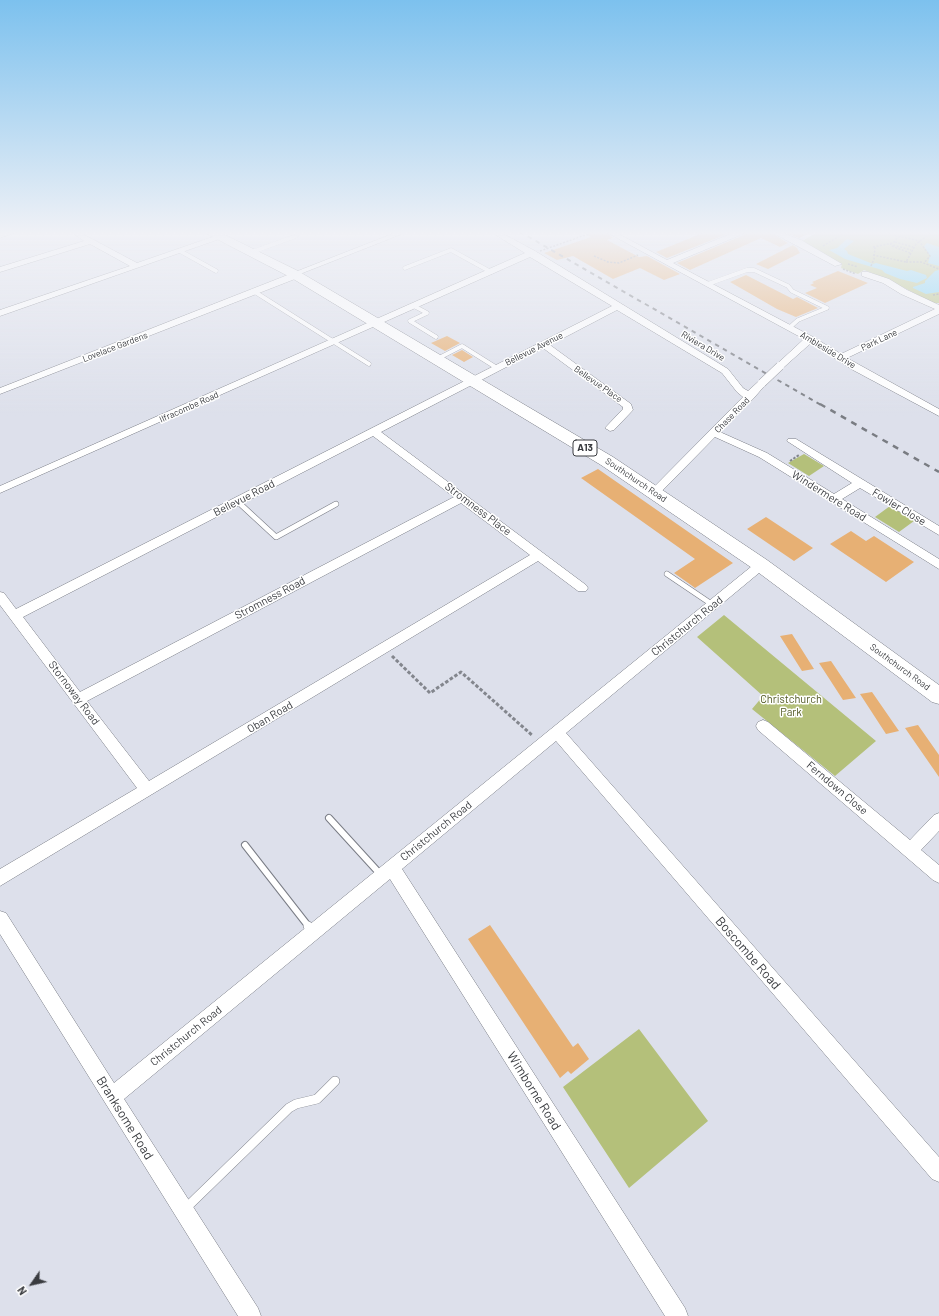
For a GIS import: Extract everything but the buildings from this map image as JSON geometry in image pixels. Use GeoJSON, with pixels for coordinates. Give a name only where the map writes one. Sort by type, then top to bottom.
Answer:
{"type":"FeatureCollection","features":[{"type":"Feature","properties":{"kind":"main road","name":"Southchurch Road"},"geometry":{"type":"LineString","coordinates":[[326,293],[437,358],[607,461],[655,492],[761,565],[939,696]]}},
{"type":"Feature","properties":{"kind":"street"},"geometry":{"type":"LineString","coordinates":[[0,313],[57,293]]}},
{"type":"Feature","properties":{"kind":"street","name":"Lovelace Gardens"},"geometry":{"type":"LineString","coordinates":[[0,391],[251,293]]}},
{"type":"Feature","properties":{"kind":"street","name":"Ilfracombe Road"},"geometry":{"type":"LineString","coordinates":[[0,490],[442,293]]}},
{"type":"Feature","properties":{"kind":"street","name":"Riviera Drive"},"geometry":{"type":"LineString","coordinates":[[599,293],[725,371],[740,390],[750,397]]}},
{"type":"Feature","properties":{"kind":"street","name":"Ambleside Drive"},"geometry":{"type":"LineString","coordinates":[[725,293],[938,411]]}},
{"type":"Feature","properties":{"kind":"street"},"geometry":{"type":"LineString","coordinates":[[909,293],[939,308]]}},
{"type":"Feature","properties":{"kind":"street","name":"Bellevue Avenue"},"geometry":{"type":"LineString","coordinates":[[472,380],[618,306]]}},
{"type":"Feature","properties":{"kind":"street","name":"Park Lane"},"geometry":{"type":"LineString","coordinates":[[840,358],[939,311]]}},
{"type":"Feature","properties":{"kind":"street","name":"Chase Road"},"geometry":{"type":"LineString","coordinates":[[655,492],[750,397],[762,383],[810,339]]}},
{"type":"Feature","properties":{"kind":"street","name":"Bellevue Place"},"geometry":{"type":"LineString","coordinates":[[543,344],[628,406],[628,410],[610,428]]}},
{"type":"Feature","properties":{"kind":"street","name":"Bellevue Road"},"geometry":{"type":"LineString","coordinates":[[14,615],[472,380]]}},
{"type":"Feature","properties":{"kind":"street","name":"Stromness Place"},"geometry":{"type":"LineString","coordinates":[[373,431],[582,588]]}},
{"type":"Feature","properties":{"kind":"street","name":"Windermere Road"},"geometry":{"type":"LineString","coordinates":[[714,433],[763,455],[939,565]]}},
{"type":"Feature","properties":{"kind":"street","name":"Fowler Close"},"geometry":{"type":"LineString","coordinates":[[792,441],[939,531]]}},
{"type":"Feature","properties":{"kind":"street","name":"Fowler Close"},"geometry":{"type":"LineString","coordinates":[[834,499],[860,483]]}},
{"type":"Feature","properties":{"kind":"street","name":"Stromness Road"},"geometry":{"type":"LineString","coordinates":[[79,699],[462,498]]}},
{"type":"Feature","properties":{"kind":"street","name":"Oban Road"},"geometry":{"type":"LineString","coordinates":[[0,878],[539,555]]}},
{"type":"Feature","properties":{"kind":"street","name":"Christchurch Road"},"geometry":{"type":"LineString","coordinates":[[112,1097],[761,565]]}},
{"type":"Feature","properties":{"kind":"street","name":"Stornoway Road"},"geometry":{"type":"LineString","coordinates":[[0,596],[147,790]]}},
{"type":"Feature","properties":{"kind":"street","name":"Ferndown Close"},"geometry":{"type":"LineString","coordinates":[[763,726],[939,875]]}},
{"type":"Feature","properties":{"kind":"street","name":"Boscombe Road"},"geometry":{"type":"LineString","coordinates":[[557,733],[939,1172]]}},
{"type":"Feature","properties":{"kind":"street"},"geometry":{"type":"LineString","coordinates":[[911,850],[939,820]]}},
{"type":"Feature","properties":{"kind":"street","name":"Wimborne Road"},"geometry":{"type":"LineString","coordinates":[[387,871],[676,1316]]}},
{"type":"Feature","properties":{"kind":"street","name":"Branksome Road"},"geometry":{"type":"LineString","coordinates":[[0,919],[250,1316]]}},
{"type":"Feature","properties":{"kind":"lane"},"geometry":{"type":"LineString","coordinates":[[257,293],[369,364]]}},
{"type":"Feature","properties":{"kind":"lane"},"geometry":{"type":"LineString","coordinates":[[789,328],[798,320],[827,308],[797,293]]}},
{"type":"Feature","properties":{"kind":"lane"},"geometry":{"type":"LineString","coordinates":[[414,306],[427,313],[410,321],[436,337]]}},
{"type":"Feature","properties":{"kind":"lane"},"geometry":{"type":"LineString","coordinates":[[437,358],[462,346],[497,368]]}},
{"type":"Feature","properties":{"kind":"lane"},"geometry":{"type":"LineString","coordinates":[[237,501],[276,537],[336,504]]}},
{"type":"Feature","properties":{"kind":"lane"},"geometry":{"type":"LineString","coordinates":[[668,574],[713,605]]}},
{"type":"Feature","properties":{"kind":"lane"},"geometry":{"type":"LineString","coordinates":[[329,818],[387,871]]}},
{"type":"Feature","properties":{"kind":"lane"},"geometry":{"type":"LineString","coordinates":[[245,845],[313,932]]}},
{"type":"Feature","properties":{"kind":"lane"},"geometry":{"type":"LineString","coordinates":[[184,1211],[289,1108],[317,1099],[335,1080]]}},
{"type":"Feature","properties":{"kind":"path"},"geometry":{"type":"LineString","coordinates":[[786,463],[804,452]]}},
{"type":"Feature","properties":{"kind":"path"},"geometry":{"type":"LineString","coordinates":[[384,648],[430,693],[461,672],[543,744]]}},
{"type":"Feature","properties":{"kind":"green space"},"geometry":{"type":"Polygon","coordinates":[[[915,293],[939,293],[939,303],[933,303],[915,293]]]}},
{"type":"Feature","properties":{"kind":"green space"},"geometry":{"type":"Polygon","coordinates":[[[804,454],[824,466],[809,476],[788,463],[804,454]]]}},
{"type":"Feature","properties":{"kind":"green space"},"geometry":{"type":"Polygon","coordinates":[[[890,506],[914,521],[899,532],[875,517],[890,506]]]}},
{"type":"Feature","properties":{"kind":"green space","name":"Christchurch Park"},"geometry":{"type":"Polygon","coordinates":[[[724,615],[876,741],[835,776],[752,709],[763,696],[697,637],[724,615]]]}},
{"type":"Feature","properties":{"kind":"green space"},"geometry":{"type":"Polygon","coordinates":[[[639,1029],[708,1121],[629,1188],[563,1087],[639,1029]]]}},
{"type":"Feature","properties":{"kind":"railway"},"geometry":{"type":"LineString","coordinates":[[627,293],[821,405]]}},
{"type":"Feature","properties":{"kind":"railway"},"geometry":{"type":"LineString","coordinates":[[820,404],[939,472]]}}]}
